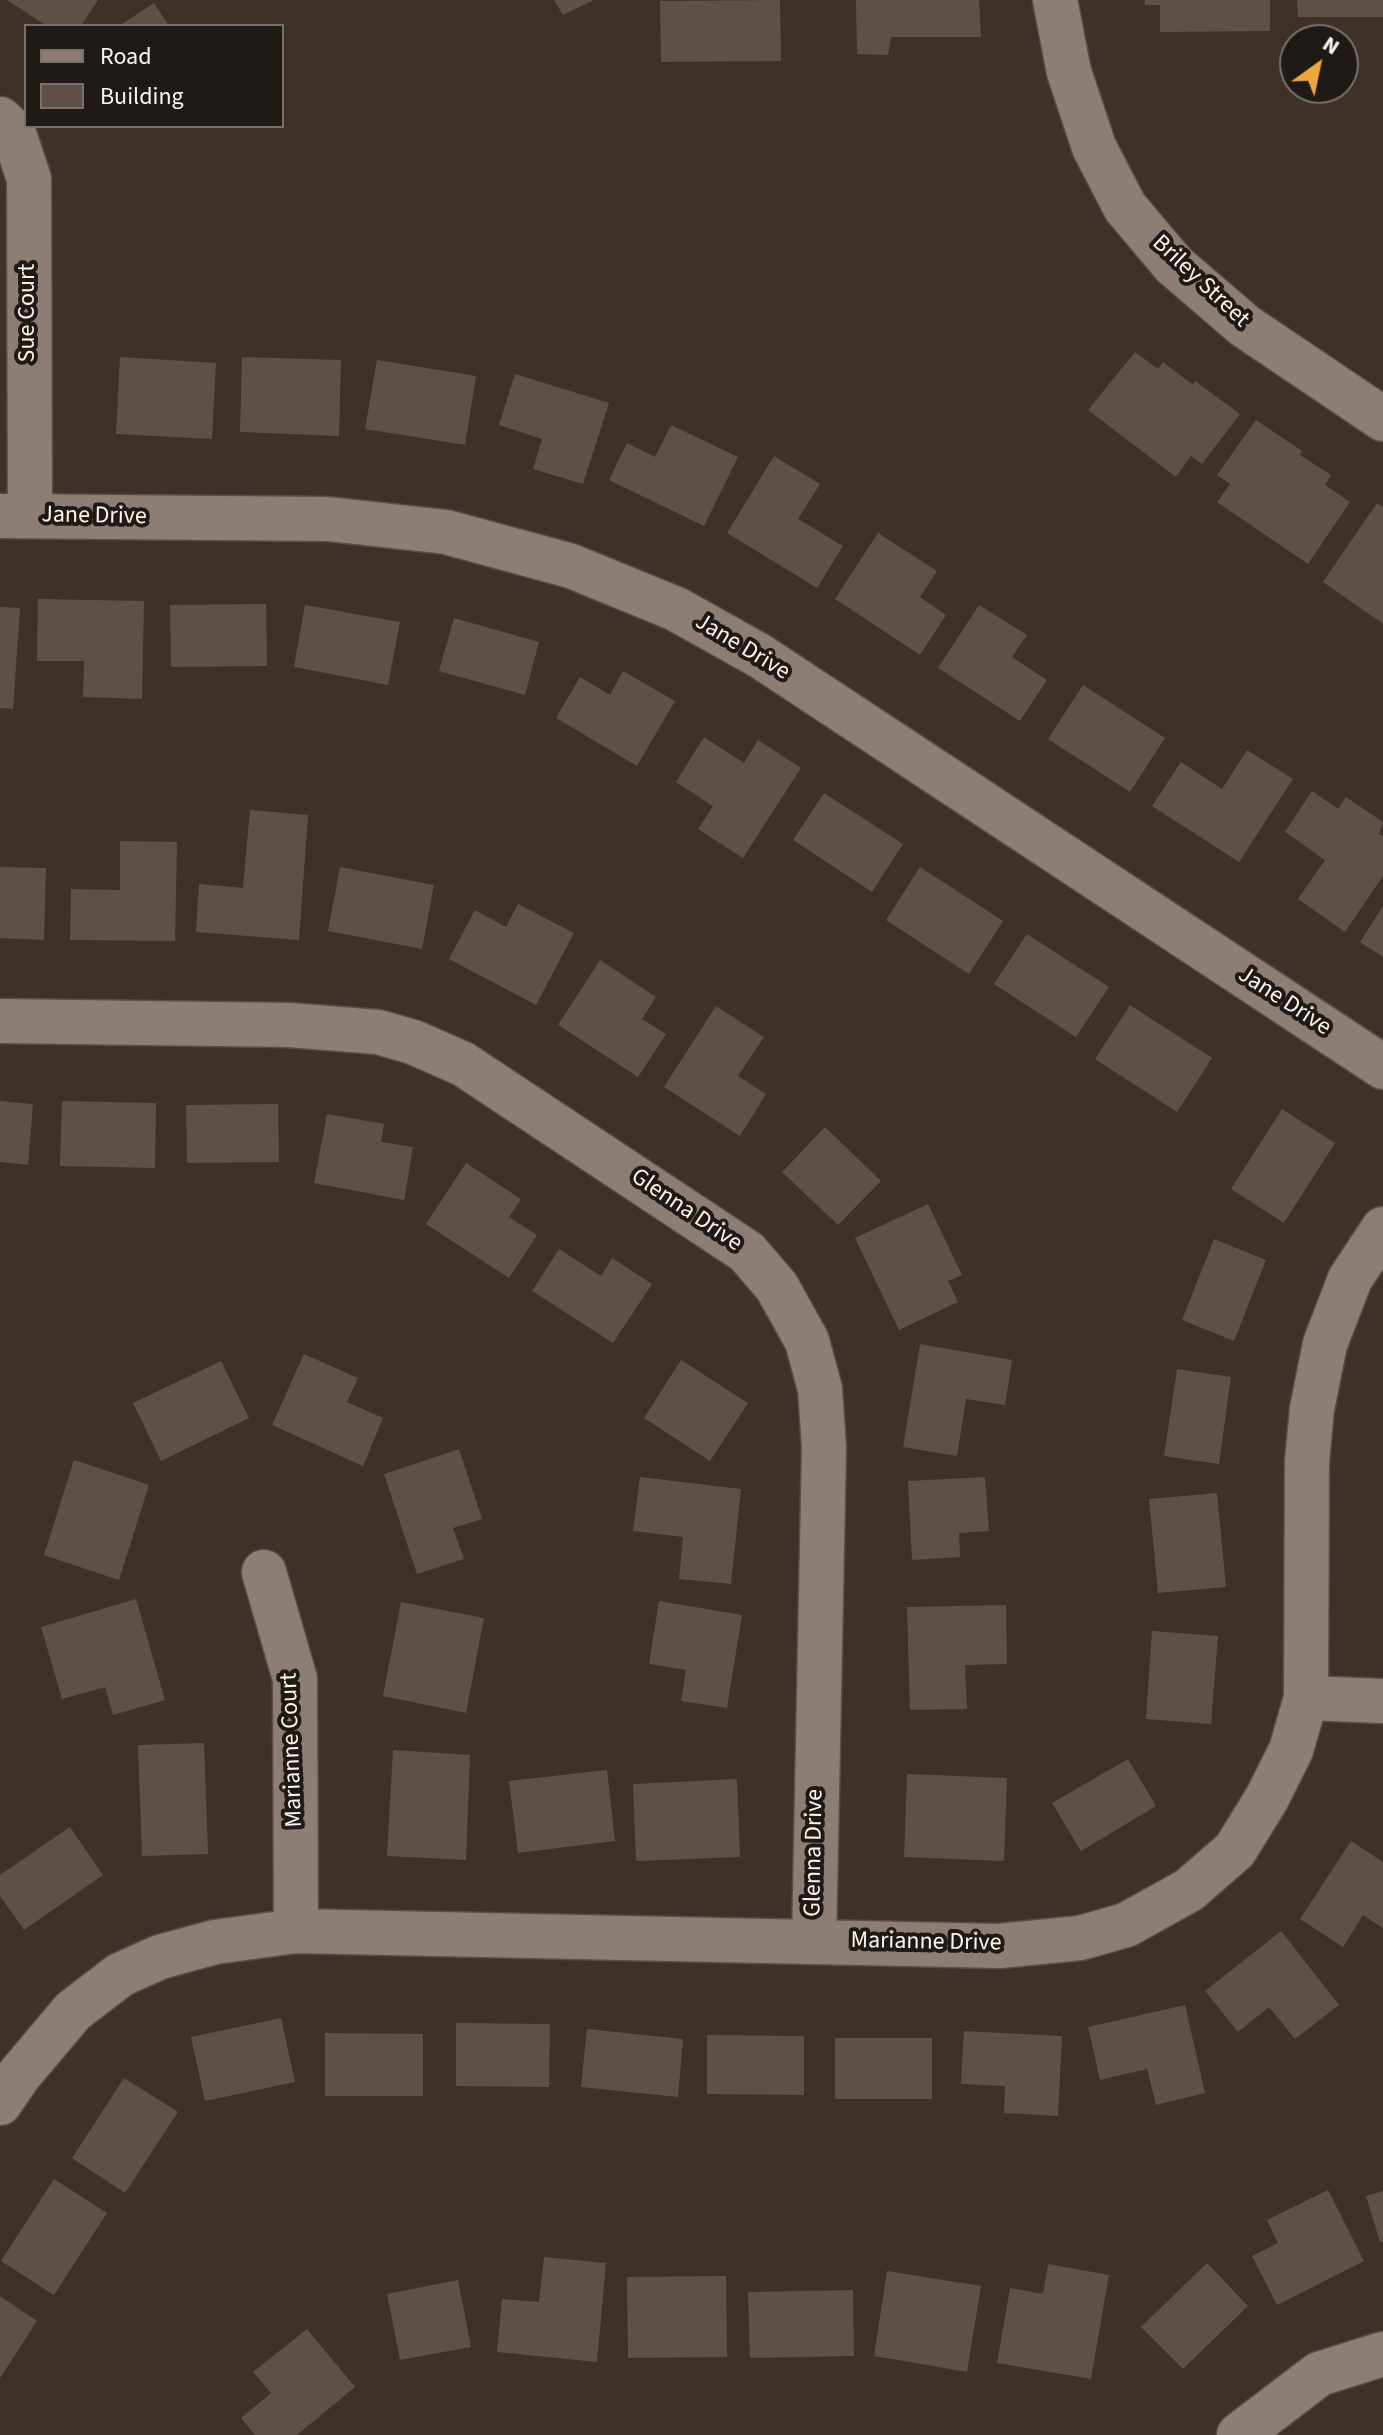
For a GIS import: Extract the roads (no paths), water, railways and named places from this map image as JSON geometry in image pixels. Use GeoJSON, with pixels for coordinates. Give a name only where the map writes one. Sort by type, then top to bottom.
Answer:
{"type":"FeatureCollection","features":[{"type":"Feature","properties":{"kind":"street","name":"Briley Street"},"geometry":{"type":"LineString","coordinates":[[1055,0],[1069,72],[1094,147],[1125,207],[1174,265],[1245,326],[1383,419]]}},
{"type":"Feature","properties":{"kind":"street","name":"Sue Court"},"geometry":{"type":"LineString","coordinates":[[0,119],[13,131],[29,179],[15,516]]}},
{"type":"Feature","properties":{"kind":"street","name":"Jane Drive"},"geometry":{"type":"LineString","coordinates":[[15,516],[328,519],[446,532],[571,566],[663,603],[760,656],[1383,1067]]}},
{"type":"Feature","properties":{"kind":"street","name":"Glenna Drive"},"geometry":{"type":"LineString","coordinates":[[0,1021],[289,1025],[378,1032],[413,1042],[463,1064],[747,1252],[777,1287],[807,1341],[820,1389],[824,1447],[814,1942]]}},
{"type":"Feature","properties":{"kind":"street","name":"Marianne Drive"},"geometry":{"type":"LineString","coordinates":[[0,2103],[19,2075],[73,2011],[120,1975],[160,1957],[215,1942],[296,1931],[999,1946],[1080,1938],[1126,1925],[1189,1890],[1235,1850],[1267,1798],[1291,1750],[1306,1698],[1307,1461],[1312,1409],[1325,1344],[1350,1279],[1383,1229]]}},
{"type":"Feature","properties":{"kind":"street","name":"Marianne Court"},"geometry":{"type":"LineString","coordinates":[[264,1572],[295,1679],[296,1931]]}},
{"type":"Feature","properties":{"kind":"street"},"geometry":{"type":"LineString","coordinates":[[1306,1698],[1383,1701]]}},
{"type":"Feature","properties":{"kind":"street"},"geometry":{"type":"LineString","coordinates":[[1239,2435],[1319,2374],[1383,2354]]}}]}
